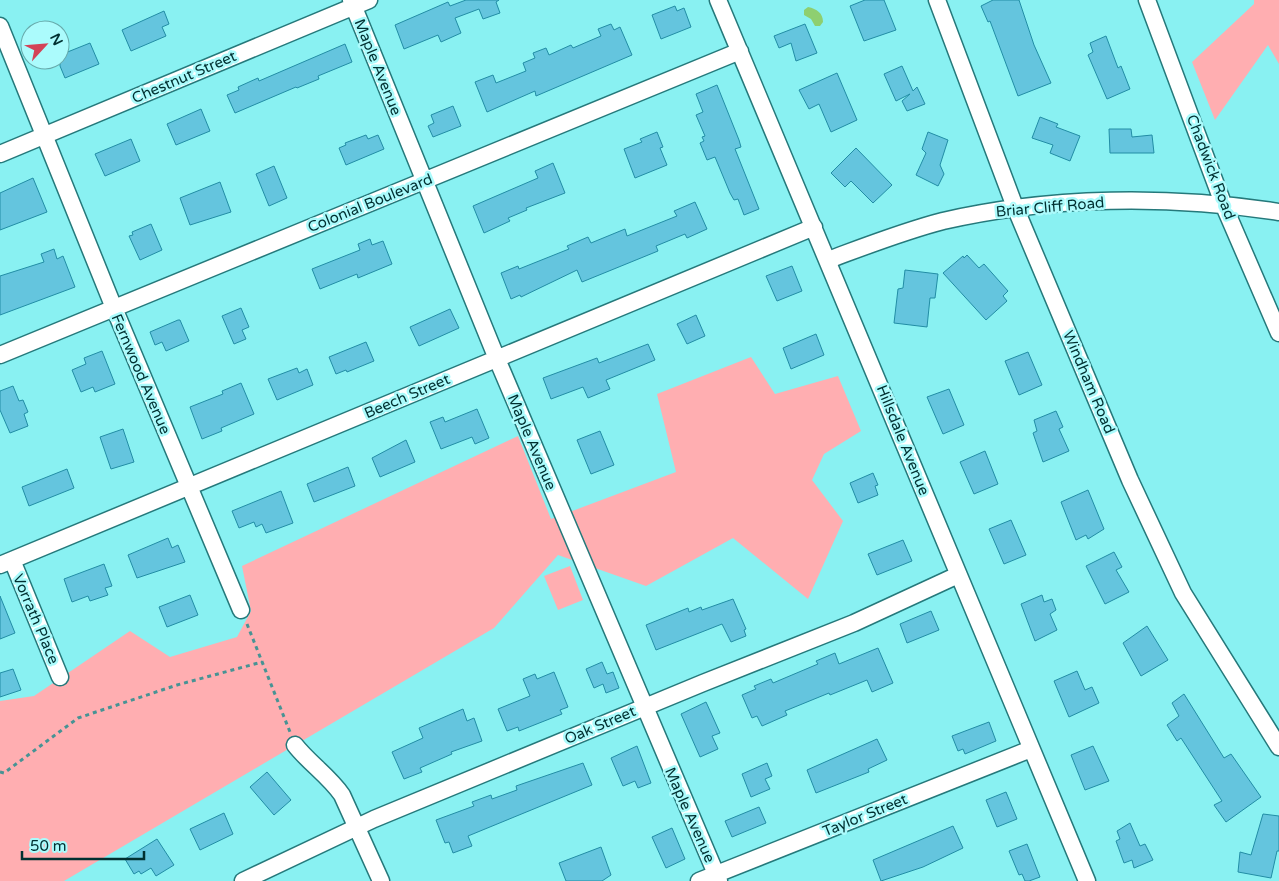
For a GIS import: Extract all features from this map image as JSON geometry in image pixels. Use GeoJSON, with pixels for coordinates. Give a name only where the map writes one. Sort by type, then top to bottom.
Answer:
{"type":"FeatureCollection","features":[{"type":"Feature","properties":{"kind":"street","name":"Chestnut Street"},"geometry":{"type":"LineString","coordinates":[[0,154],[352,3],[369,0]]}},
{"type":"Feature","properties":{"kind":"street","name":"Hillsdale Avenue"},"geometry":{"type":"LineString","coordinates":[[718,0],[1087,881]]}},
{"type":"Feature","properties":{"kind":"street","name":"Windham Road"},"geometry":{"type":"LineString","coordinates":[[937,0],[1016,207],[1130,480],[1183,593],[1279,747]]}},
{"type":"Feature","properties":{"kind":"street","name":"Chadwick Road"},"geometry":{"type":"LineString","coordinates":[[1147,0],[1224,206],[1279,333]]}},
{"type":"Feature","properties":{"kind":"street","name":"Maple Avenue"},"geometry":{"type":"LineString","coordinates":[[352,3],[497,359],[717,878]]}},
{"type":"Feature","properties":{"kind":"street","name":"Fernwood Avenue"},"geometry":{"type":"LineString","coordinates":[[0,26],[43,136],[241,610]]}},
{"type":"Feature","properties":{"kind":"street","name":"Colonial Boulevard"},"geometry":{"type":"LineString","coordinates":[[0,355],[740,51]]}},
{"type":"Feature","properties":{"kind":"street","name":"Briar Cliff Road"},"geometry":{"type":"LineString","coordinates":[[828,260],[896,235],[942,222],[1016,207],[1067,203],[1143,201],[1224,206],[1279,212]]}},
{"type":"Feature","properties":{"kind":"street","name":"Beech Street"},"geometry":{"type":"LineString","coordinates":[[6,563],[814,227]]}},
{"type":"Feature","properties":{"kind":"street","name":"Vorrath Place"},"geometry":{"type":"LineString","coordinates":[[6,563],[60,676]]}},
{"type":"Feature","properties":{"kind":"street","name":"Oak Street"},"geometry":{"type":"LineString","coordinates":[[243,881],[356,827],[643,707],[854,623],[958,575]]}},
{"type":"Feature","properties":{"kind":"street"},"geometry":{"type":"LineString","coordinates":[[295,745],[306,758],[335,784],[342,795],[381,881]]}},
{"type":"Feature","properties":{"kind":"street","name":"Taylor Street"},"geometry":{"type":"LineString","coordinates":[[699,881],[717,878],[1031,748]]}},
{"type":"Feature","properties":{"kind":"path"},"geometry":{"type":"LineString","coordinates":[[241,610],[295,745]]}},
{"type":"Feature","properties":{"kind":"path"},"geometry":{"type":"LineString","coordinates":[[0,772],[4,773],[78,718],[177,685],[262,662]]}},
{"type":"Feature","properties":{"kind":"shaded area"},"geometry":{"type":"Polygon","coordinates":[[[1254,0],[1279,0],[1279,64],[1268,45],[1215,120],[1192,62],[1254,4],[1254,0]]]}},
{"type":"Feature","properties":{"kind":"shaded area"},"geometry":{"type":"Polygon","coordinates":[[[808,7],[817,10],[821,14],[823,22],[820,26],[815,26],[811,19],[804,15],[804,10],[808,7]]]}},
{"type":"Feature","properties":{"kind":"shaded area"},"geometry":{"type":"Polygon","coordinates":[[[751,357],[775,394],[838,376],[861,431],[824,454],[812,480],[843,521],[808,599],[733,538],[646,586],[558,555],[494,628],[64,881],[0,881],[0,701],[34,696],[130,631],[170,657],[237,637],[251,611],[242,566],[518,436],[551,519],[676,472],[657,394],[751,357]]]}},
{"type":"Feature","properties":{"kind":"shaded area"},"geometry":{"type":"Polygon","coordinates":[[[570,566],[583,600],[558,610],[544,576],[570,566]]]}},
{"type":"Feature","properties":{"kind":"building"},"geometry":{"type":"Polygon","coordinates":[[[466,0],[499,0],[496,2],[500,13],[483,19],[479,9],[455,18],[461,33],[441,42],[438,35],[404,49],[395,25],[448,2],[450,6],[466,0]]]}},
{"type":"Feature","properties":{"kind":"building"},"geometry":{"type":"Polygon","coordinates":[[[865,0],[884,0],[896,30],[864,41],[850,6],[865,0]]]}},
{"type":"Feature","properties":{"kind":"building"},"geometry":{"type":"Polygon","coordinates":[[[993,0],[1019,0],[1034,45],[1051,83],[1018,96],[990,21],[988,22],[981,6],[993,0]]]}},
{"type":"Feature","properties":{"kind":"building"},"geometry":{"type":"Polygon","coordinates":[[[675,6],[677,11],[684,8],[691,27],[661,39],[652,15],[675,6]]]}},
{"type":"Feature","properties":{"kind":"building"},"geometry":{"type":"Polygon","coordinates":[[[164,11],[169,24],[162,27],[166,36],[131,51],[122,30],[164,11]]]}},
{"type":"Feature","properties":{"kind":"building"},"geometry":{"type":"Polygon","coordinates":[[[611,24],[614,30],[620,27],[632,55],[536,96],[535,91],[487,112],[475,82],[493,75],[496,83],[526,71],[523,63],[535,58],[533,53],[546,48],[549,55],[571,45],[573,48],[601,36],[598,29],[611,24]]]}},
{"type":"Feature","properties":{"kind":"building"},"geometry":{"type":"Polygon","coordinates":[[[805,24],[817,53],[796,61],[791,43],[779,48],[774,36],[805,24]]]}},
{"type":"Feature","properties":{"kind":"building"},"geometry":{"type":"Polygon","coordinates":[[[1106,36],[1118,68],[1121,66],[1130,89],[1107,99],[1088,55],[1093,52],[1090,43],[1106,36]]]}},
{"type":"Feature","properties":{"kind":"building"},"geometry":{"type":"Polygon","coordinates":[[[90,43],[99,64],[65,78],[62,70],[70,70],[70,51],[90,43]]]}},
{"type":"Feature","properties":{"kind":"building"},"geometry":{"type":"Polygon","coordinates":[[[345,44],[352,62],[318,76],[319,79],[235,113],[227,95],[239,90],[238,87],[258,78],[259,81],[345,44]]]}},
{"type":"Feature","properties":{"kind":"building"},"geometry":{"type":"Polygon","coordinates":[[[902,66],[913,91],[917,87],[925,104],[907,111],[902,101],[910,94],[896,101],[884,74],[902,66]]]}},
{"type":"Feature","properties":{"kind":"building"},"geometry":{"type":"Polygon","coordinates":[[[837,73],[857,120],[831,132],[819,104],[809,109],[799,90],[837,73]]]}},
{"type":"Feature","properties":{"kind":"building"},"geometry":{"type":"Polygon","coordinates":[[[717,85],[741,147],[735,149],[759,209],[744,215],[738,199],[734,200],[730,193],[715,157],[707,160],[700,143],[704,141],[702,137],[705,136],[696,115],[703,112],[696,94],[717,85]]]}},
{"type":"Feature","properties":{"kind":"building"},"geometry":{"type":"Polygon","coordinates":[[[453,106],[461,126],[433,137],[428,126],[434,123],[431,115],[453,106]]]}},
{"type":"Feature","properties":{"kind":"building"},"geometry":{"type":"Polygon","coordinates":[[[201,109],[210,131],[176,145],[167,124],[201,109]]]}},
{"type":"Feature","properties":{"kind":"building"},"geometry":{"type":"Polygon","coordinates":[[[1040,117],[1058,124],[1056,127],[1080,136],[1070,161],[1050,153],[1053,145],[1032,138],[1040,117]]]}},
{"type":"Feature","properties":{"kind":"building"},"geometry":{"type":"Polygon","coordinates":[[[1109,129],[1131,129],[1132,137],[1152,135],[1154,153],[1110,153],[1109,129]]]}},
{"type":"Feature","properties":{"kind":"building"},"geometry":{"type":"Polygon","coordinates":[[[657,132],[663,147],[660,148],[667,165],[635,178],[624,149],[642,142],[640,139],[657,132]]]}},
{"type":"Feature","properties":{"kind":"building"},"geometry":{"type":"Polygon","coordinates":[[[928,132],[948,140],[940,165],[944,174],[938,186],[916,175],[926,153],[922,149],[928,132]]]}},
{"type":"Feature","properties":{"kind":"building"},"geometry":{"type":"Polygon","coordinates":[[[366,135],[368,139],[378,135],[384,149],[346,165],[339,148],[346,145],[345,143],[366,135]]]}},
{"type":"Feature","properties":{"kind":"building"},"geometry":{"type":"Polygon","coordinates":[[[131,139],[140,161],[105,176],[95,154],[131,139]]]}},
{"type":"Feature","properties":{"kind":"building"},"geometry":{"type":"Polygon","coordinates":[[[856,148],[892,185],[873,203],[851,181],[845,187],[831,173],[856,148]]]}},
{"type":"Feature","properties":{"kind":"building"},"geometry":{"type":"Polygon","coordinates":[[[553,163],[565,193],[526,208],[527,210],[508,218],[510,221],[484,233],[473,206],[538,178],[535,171],[553,163]]]}},
{"type":"Feature","properties":{"kind":"building"},"geometry":{"type":"Polygon","coordinates":[[[274,166],[287,198],[269,206],[256,174],[274,166]]]}},
{"type":"Feature","properties":{"kind":"building"},"geometry":{"type":"Polygon","coordinates":[[[33,178],[47,212],[0,230],[0,193],[33,178]]]}},
{"type":"Feature","properties":{"kind":"building"},"geometry":{"type":"Polygon","coordinates":[[[220,182],[231,212],[190,225],[180,198],[220,182]]]}},
{"type":"Feature","properties":{"kind":"building"},"geometry":{"type":"Polygon","coordinates":[[[695,202],[707,229],[687,238],[685,234],[656,246],[658,251],[582,282],[577,270],[521,297],[520,295],[511,299],[501,273],[518,266],[519,269],[569,249],[567,246],[588,237],[591,243],[625,229],[627,236],[677,216],[674,211],[695,202]]]}},
{"type":"Feature","properties":{"kind":"building"},"geometry":{"type":"Polygon","coordinates":[[[151,224],[162,250],[140,260],[129,236],[133,235],[132,232],[151,224]]]}},
{"type":"Feature","properties":{"kind":"building"},"geometry":{"type":"Polygon","coordinates":[[[370,239],[372,245],[383,241],[392,264],[358,278],[357,274],[320,289],[312,269],[360,250],[358,244],[370,239]]]}},
{"type":"Feature","properties":{"kind":"building"},"geometry":{"type":"Polygon","coordinates":[[[54,249],[57,259],[63,256],[75,287],[0,315],[0,276],[44,262],[41,254],[54,249]]]}},
{"type":"Feature","properties":{"kind":"building"},"geometry":{"type":"Polygon","coordinates":[[[967,255],[979,268],[984,264],[1008,291],[1003,296],[1007,301],[986,320],[943,273],[963,256],[964,258],[967,255]]]}},
{"type":"Feature","properties":{"kind":"building"},"geometry":{"type":"Polygon","coordinates":[[[792,266],[802,291],[777,301],[766,276],[792,266]]]}},
{"type":"Feature","properties":{"kind":"building"},"geometry":{"type":"Polygon","coordinates":[[[905,270],[938,274],[935,298],[930,298],[927,327],[894,323],[898,289],[903,288],[905,270]]]}},
{"type":"Feature","properties":{"kind":"building"},"geometry":{"type":"Polygon","coordinates":[[[241,308],[249,327],[242,330],[246,339],[234,344],[222,316],[241,308]]]}},
{"type":"Feature","properties":{"kind":"building"},"geometry":{"type":"Polygon","coordinates":[[[450,309],[459,328],[419,346],[410,327],[450,309]]]}},
{"type":"Feature","properties":{"kind":"building"},"geometry":{"type":"Polygon","coordinates":[[[696,315],[705,336],[687,344],[677,324],[696,315]]]}},
{"type":"Feature","properties":{"kind":"building"},"geometry":{"type":"Polygon","coordinates":[[[180,320],[189,341],[166,351],[162,342],[155,345],[150,332],[180,320]]]}},
{"type":"Feature","properties":{"kind":"building"},"geometry":{"type":"Polygon","coordinates":[[[816,334],[824,355],[791,369],[783,348],[816,334]]]}},
{"type":"Feature","properties":{"kind":"building"},"geometry":{"type":"Polygon","coordinates":[[[366,342],[374,361],[347,372],[346,370],[336,374],[329,357],[366,342]]]}},
{"type":"Feature","properties":{"kind":"building"},"geometry":{"type":"Polygon","coordinates":[[[648,344],[655,360],[606,380],[610,389],[588,398],[583,387],[551,399],[543,378],[597,358],[599,363],[648,344]]]}},
{"type":"Feature","properties":{"kind":"building"},"geometry":{"type":"Polygon","coordinates":[[[102,351],[115,384],[95,392],[93,387],[81,392],[72,370],[86,364],[84,358],[102,351]]]}},
{"type":"Feature","properties":{"kind":"building"},"geometry":{"type":"Polygon","coordinates":[[[1028,352],[1042,385],[1019,395],[1005,361],[1028,352]]]}},
{"type":"Feature","properties":{"kind":"building"},"geometry":{"type":"Polygon","coordinates":[[[297,368],[299,373],[307,369],[313,385],[277,400],[268,379],[297,368]]]}},
{"type":"Feature","properties":{"kind":"building"},"geometry":{"type":"Polygon","coordinates":[[[241,383],[254,414],[221,428],[222,431],[202,439],[190,407],[223,394],[222,391],[241,383]]]}},
{"type":"Feature","properties":{"kind":"building"},"geometry":{"type":"Polygon","coordinates":[[[13,386],[19,401],[23,400],[28,412],[24,414],[28,426],[10,433],[0,410],[0,391],[13,386]]]}},
{"type":"Feature","properties":{"kind":"building"},"geometry":{"type":"Polygon","coordinates":[[[949,389],[964,425],[943,434],[927,397],[949,389]]]}},
{"type":"Feature","properties":{"kind":"building"},"geometry":{"type":"Polygon","coordinates":[[[477,409],[489,438],[475,444],[472,437],[441,449],[430,422],[443,417],[445,422],[477,409]]]}},
{"type":"Feature","properties":{"kind":"building"},"geometry":{"type":"Polygon","coordinates":[[[1056,411],[1063,427],[1059,429],[1069,451],[1043,462],[1033,433],[1037,431],[1034,420],[1056,411]]]}},
{"type":"Feature","properties":{"kind":"building"},"geometry":{"type":"Polygon","coordinates":[[[123,429],[134,462],[111,469],[100,437],[123,429]]]}},
{"type":"Feature","properties":{"kind":"building"},"geometry":{"type":"Polygon","coordinates":[[[600,431],[614,465],[591,474],[577,440],[600,431]]]}},
{"type":"Feature","properties":{"kind":"building"},"geometry":{"type":"Polygon","coordinates":[[[406,440],[415,462],[380,477],[372,458],[406,440]]]}},
{"type":"Feature","properties":{"kind":"building"},"geometry":{"type":"Polygon","coordinates":[[[985,451],[998,484],[974,494],[960,462],[985,451]]]}},
{"type":"Feature","properties":{"kind":"building"},"geometry":{"type":"Polygon","coordinates":[[[348,467],[355,486],[314,502],[307,484],[348,467]]]}},
{"type":"Feature","properties":{"kind":"building"},"geometry":{"type":"Polygon","coordinates":[[[67,469],[74,488],[29,506],[22,487],[67,469]]]}},
{"type":"Feature","properties":{"kind":"building"},"geometry":{"type":"Polygon","coordinates":[[[873,473],[878,485],[875,486],[878,495],[858,503],[850,483],[873,473]]]}},
{"type":"Feature","properties":{"kind":"building"},"geometry":{"type":"Polygon","coordinates":[[[1088,490],[1104,529],[1088,539],[1086,535],[1076,540],[1061,502],[1088,490]]]}},
{"type":"Feature","properties":{"kind":"building"},"geometry":{"type":"Polygon","coordinates":[[[281,491],[293,523],[266,533],[262,524],[256,527],[254,522],[239,528],[232,511],[281,491]]]}},
{"type":"Feature","properties":{"kind":"building"},"geometry":{"type":"Polygon","coordinates":[[[1011,520],[1026,555],[1004,564],[989,529],[1011,520]]]}},
{"type":"Feature","properties":{"kind":"building"},"geometry":{"type":"Polygon","coordinates":[[[168,538],[172,548],[178,545],[185,562],[137,578],[128,555],[168,538]]]}},
{"type":"Feature","properties":{"kind":"building"},"geometry":{"type":"Polygon","coordinates":[[[903,540],[912,561],[877,575],[868,554],[903,540]]]}},
{"type":"Feature","properties":{"kind":"building"},"geometry":{"type":"Polygon","coordinates":[[[1114,552],[1122,567],[1116,570],[1129,592],[1105,604],[1086,566],[1114,552]]]}},
{"type":"Feature","properties":{"kind":"building"},"geometry":{"type":"Polygon","coordinates":[[[104,564],[112,586],[105,588],[108,595],[90,601],[88,596],[72,602],[64,579],[104,564]]]}},
{"type":"Feature","properties":{"kind":"building"},"geometry":{"type":"Polygon","coordinates":[[[190,595],[198,615],[167,627],[159,607],[190,595]]]}},
{"type":"Feature","properties":{"kind":"building"},"geometry":{"type":"Polygon","coordinates":[[[1042,595],[1044,602],[1052,599],[1056,610],[1050,614],[1057,630],[1035,641],[1021,604],[1042,595]]]}},
{"type":"Feature","properties":{"kind":"building"},"geometry":{"type":"Polygon","coordinates":[[[0,596],[15,633],[0,639],[0,596]]]}},
{"type":"Feature","properties":{"kind":"building"},"geometry":{"type":"Polygon","coordinates":[[[733,599],[746,629],[744,630],[746,636],[731,642],[722,624],[656,650],[646,625],[688,608],[689,612],[701,607],[702,610],[733,599]]]}},
{"type":"Feature","properties":{"kind":"building"},"geometry":{"type":"Polygon","coordinates":[[[931,611],[939,630],[907,643],[900,624],[931,611]]]}},
{"type":"Feature","properties":{"kind":"building"},"geometry":{"type":"Polygon","coordinates":[[[1147,626],[1168,660],[1141,676],[1123,643],[1147,626]]]}},
{"type":"Feature","properties":{"kind":"building"},"geometry":{"type":"Polygon","coordinates":[[[878,648],[893,683],[872,692],[867,680],[785,711],[787,715],[762,726],[757,716],[752,718],[742,695],[756,689],[754,686],[771,679],[773,683],[818,664],[816,661],[835,653],[839,664],[878,648]]]}},
{"type":"Feature","properties":{"kind":"building"},"geometry":{"type":"Polygon","coordinates":[[[602,662],[607,674],[613,672],[619,688],[606,693],[603,684],[594,688],[586,669],[602,662]]]}},
{"type":"Feature","properties":{"kind":"building"},"geometry":{"type":"Polygon","coordinates":[[[13,669],[21,690],[0,697],[0,673],[13,669]]]}},
{"type":"Feature","properties":{"kind":"building"},"geometry":{"type":"Polygon","coordinates":[[[1077,671],[1085,690],[1092,687],[1099,703],[1069,717],[1054,681],[1077,671]]]}},
{"type":"Feature","properties":{"kind":"building"},"geometry":{"type":"Polygon","coordinates":[[[554,672],[568,707],[560,710],[562,714],[519,731],[518,727],[507,731],[498,709],[530,696],[523,679],[535,674],[537,679],[554,672]]]}},
{"type":"Feature","properties":{"kind":"building"},"geometry":{"type":"Polygon","coordinates":[[[1184,694],[1224,758],[1231,754],[1261,797],[1226,822],[1214,805],[1222,801],[1181,738],[1177,741],[1167,725],[1179,716],[1172,703],[1184,694]]]}},
{"type":"Feature","properties":{"kind":"building"},"geometry":{"type":"Polygon","coordinates":[[[706,702],[720,733],[712,736],[718,749],[700,757],[681,714],[706,702]]]}},
{"type":"Feature","properties":{"kind":"building"},"geometry":{"type":"Polygon","coordinates":[[[463,709],[467,721],[474,718],[482,741],[451,752],[452,754],[420,768],[422,772],[404,779],[392,752],[423,738],[419,728],[463,709]]]}},
{"type":"Feature","properties":{"kind":"building"},"geometry":{"type":"Polygon","coordinates":[[[989,722],[996,741],[965,754],[963,749],[958,751],[952,736],[989,722]]]}},
{"type":"Feature","properties":{"kind":"building"},"geometry":{"type":"Polygon","coordinates":[[[877,739],[887,760],[868,769],[869,772],[816,793],[807,770],[877,739]]]}},
{"type":"Feature","properties":{"kind":"building"},"geometry":{"type":"Polygon","coordinates":[[[637,746],[651,783],[638,788],[635,781],[623,786],[611,758],[637,746]]]}},
{"type":"Feature","properties":{"kind":"building"},"geometry":{"type":"Polygon","coordinates":[[[1093,746],[1109,781],[1085,790],[1071,755],[1093,746]]]}},
{"type":"Feature","properties":{"kind":"building"},"geometry":{"type":"Polygon","coordinates":[[[583,763],[592,785],[468,836],[472,846],[453,853],[449,842],[445,843],[436,820],[474,806],[472,802],[491,795],[492,799],[517,790],[516,786],[583,763]]]}},
{"type":"Feature","properties":{"kind":"building"},"geometry":{"type":"Polygon","coordinates":[[[767,763],[772,776],[765,779],[770,789],[751,797],[742,774],[767,763]]]}},
{"type":"Feature","properties":{"kind":"building"},"geometry":{"type":"Polygon","coordinates":[[[267,772],[291,800],[274,815],[250,787],[267,772]]]}},
{"type":"Feature","properties":{"kind":"building"},"geometry":{"type":"Polygon","coordinates":[[[1006,792],[1017,819],[997,827],[986,800],[1006,792]]]}},
{"type":"Feature","properties":{"kind":"building"},"geometry":{"type":"Polygon","coordinates":[[[759,807],[766,823],[732,837],[725,821],[759,807]]]}},
{"type":"Feature","properties":{"kind":"building"},"geometry":{"type":"Polygon","coordinates":[[[224,813],[233,834],[200,850],[190,829],[224,813]]]}},
{"type":"Feature","properties":{"kind":"building"},"geometry":{"type":"Polygon","coordinates":[[[1263,814],[1279,816],[1279,851],[1277,851],[1271,878],[1238,872],[1240,852],[1251,855],[1263,814]]]}},
{"type":"Feature","properties":{"kind":"building"},"geometry":{"type":"Polygon","coordinates":[[[1130,823],[1140,846],[1145,844],[1153,860],[1134,868],[1132,860],[1124,863],[1116,841],[1120,839],[1117,831],[1130,823]]]}},
{"type":"Feature","properties":{"kind":"building"},"geometry":{"type":"Polygon","coordinates":[[[953,826],[963,848],[923,867],[881,881],[873,860],[953,826]]]}},
{"type":"Feature","properties":{"kind":"building"},"geometry":{"type":"Polygon","coordinates":[[[672,828],[685,859],[666,868],[652,837],[672,828]]]}},
{"type":"Feature","properties":{"kind":"building"},"geometry":{"type":"Polygon","coordinates":[[[157,839],[174,865],[156,876],[151,868],[141,874],[139,871],[134,874],[125,859],[157,839]]]}},
{"type":"Feature","properties":{"kind":"building"},"geometry":{"type":"Polygon","coordinates":[[[1027,844],[1040,877],[1025,881],[1022,874],[1019,875],[1009,851],[1027,844]]]}},
{"type":"Feature","properties":{"kind":"building"},"geometry":{"type":"Polygon","coordinates":[[[601,847],[611,875],[602,881],[566,881],[559,863],[601,847]]]}}]}
